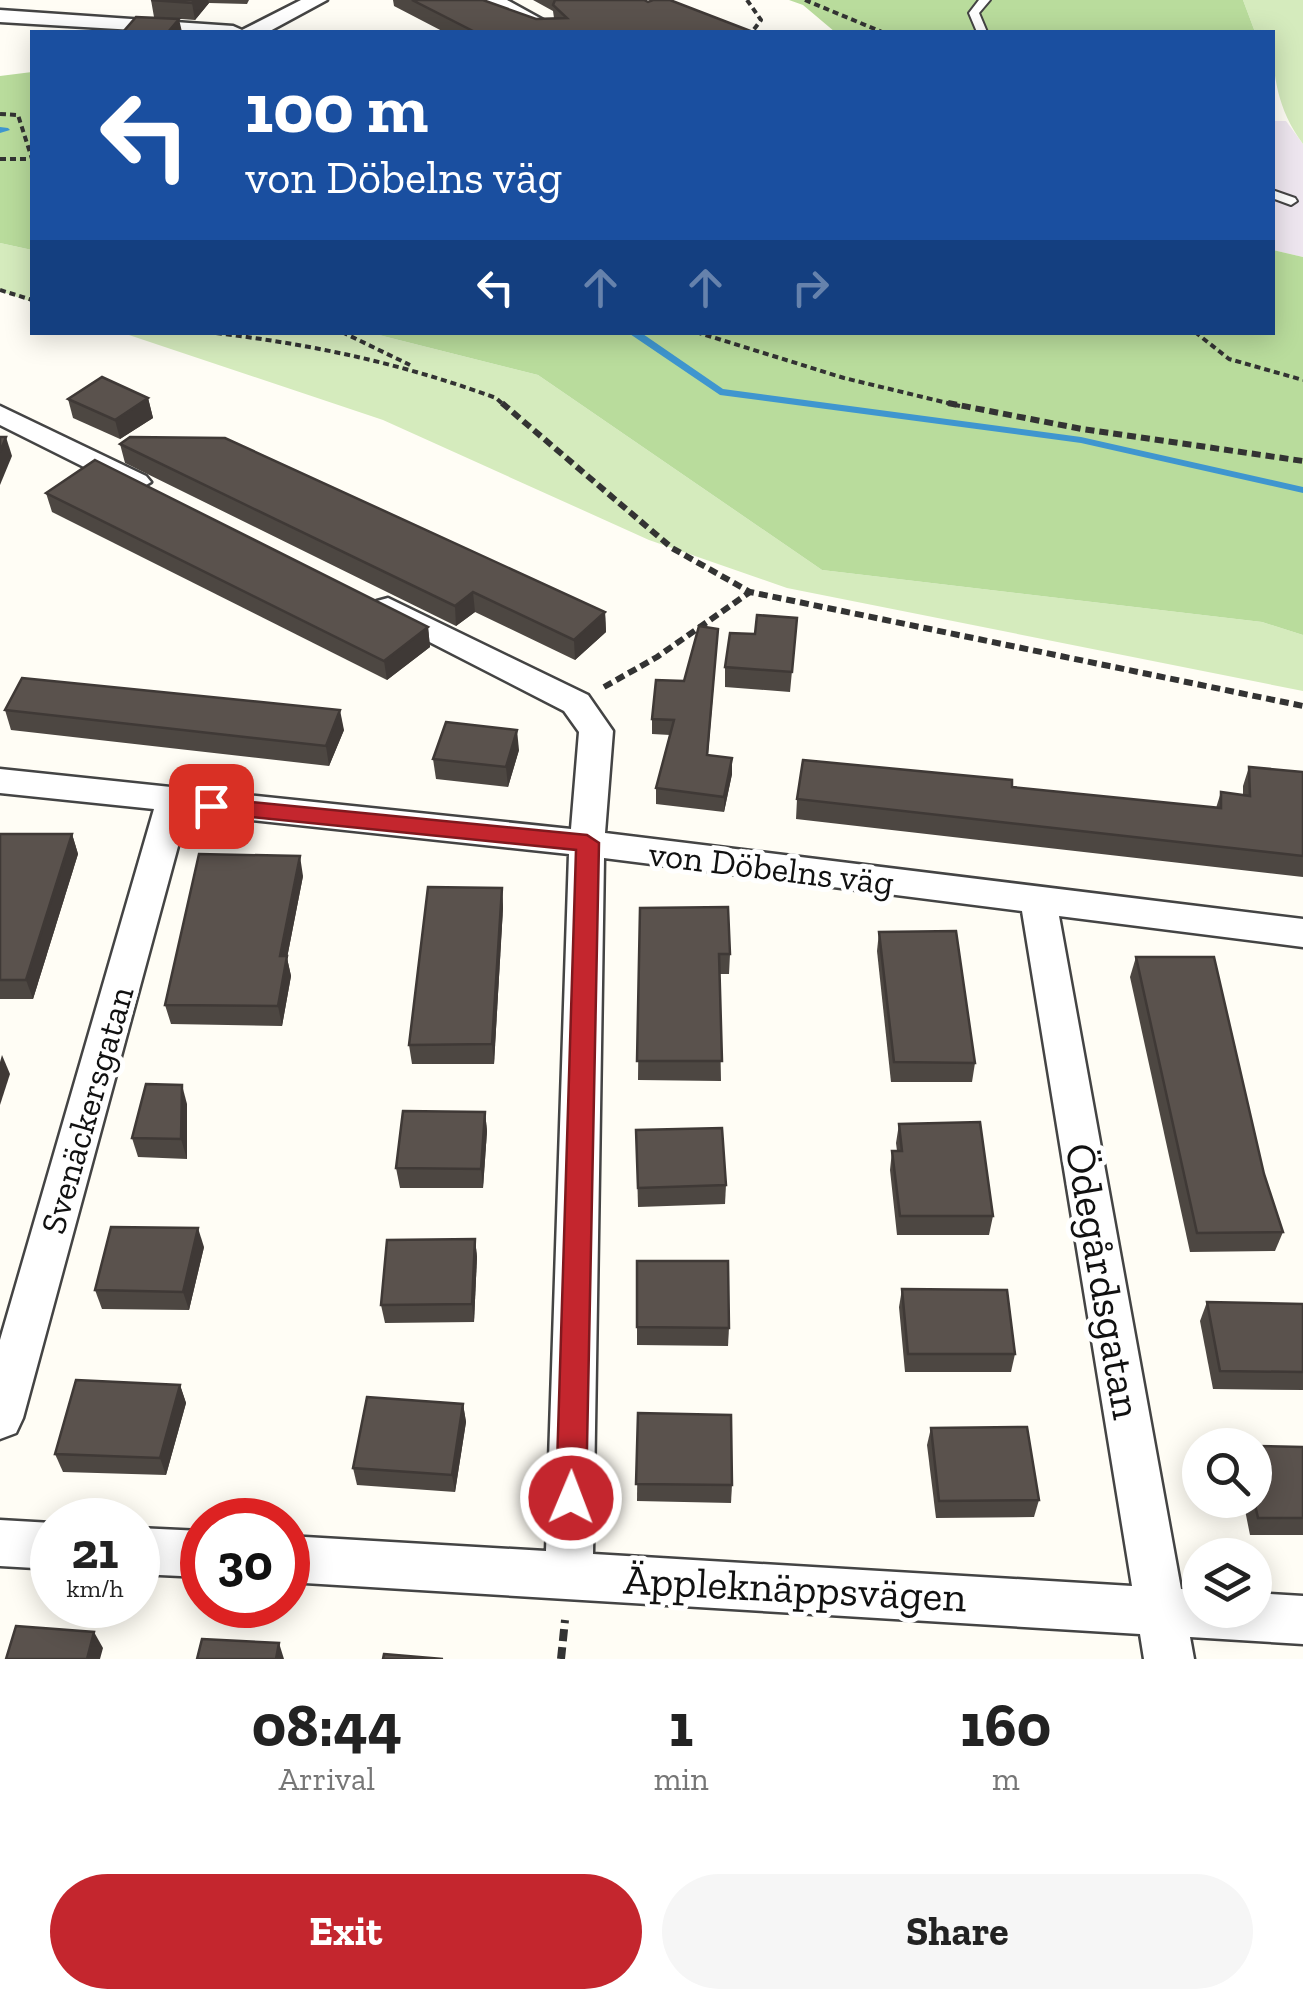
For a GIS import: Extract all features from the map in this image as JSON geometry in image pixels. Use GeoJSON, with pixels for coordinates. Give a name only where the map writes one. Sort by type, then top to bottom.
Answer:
{"type":"FeatureCollection","features":[{"type":"Feature","properties":{"kind":"street"},"geometry":{"type":"LineString","coordinates":[[256,30],[316,0]]}},
{"type":"Feature","properties":{"kind":"street"},"geometry":{"type":"LineString","coordinates":[[491,0],[550,30]]}},
{"type":"Feature","properties":{"kind":"street"},"geometry":{"type":"LineString","coordinates":[[0,16],[203,30]]}},
{"type":"Feature","properties":{"kind":"street"},"geometry":{"type":"LineString","coordinates":[[0,414],[172,500]]}},
{"type":"Feature","properties":{"kind":"street"},"geometry":{"type":"LineString","coordinates":[[365,597],[576,703],[596,730],[587,843],[569,1574]]}},
{"type":"Feature","properties":{"kind":"street","name":"von Döbelns väg"},"geometry":{"type":"LineString","coordinates":[[0,782],[587,843],[1038,903],[1303,933]]}},
{"type":"Feature","properties":{"kind":"street","name":"Svenäckersgatan"},"geometry":{"type":"LineString","coordinates":[[0,1418],[173,802]]}},
{"type":"Feature","properties":{"kind":"street","name":"Ödegårdsgatan"},"geometry":{"type":"LineString","coordinates":[[1038,903],[1169,1659]]}},
{"type":"Feature","properties":{"kind":"street"},"geometry":{"type":"LineString","coordinates":[[0,1543],[30,1545]]}},
{"type":"Feature","properties":{"kind":"street","name":"Äppleknäppsvägen"},"geometry":{"type":"LineString","coordinates":[[310,1560],[1303,1620]]}},
{"type":"Feature","properties":{"kind":"lane"},"geometry":{"type":"LineString","coordinates":[[981,30],[974,12],[985,0]]}},
{"type":"Feature","properties":{"kind":"lane"},"geometry":{"type":"LineString","coordinates":[[1275,194],[1291,201]]}},
{"type":"Feature","properties":{"kind":"path"},"geometry":{"type":"LineString","coordinates":[[747,0],[760,20],[753,30]]}},
{"type":"Feature","properties":{"kind":"path"},"geometry":{"type":"LineString","coordinates":[[805,0],[877,30]]}},
{"type":"Feature","properties":{"kind":"path"},"geometry":{"type":"LineString","coordinates":[[0,114],[18,115],[30,153]]}},
{"type":"Feature","properties":{"kind":"path"},"geometry":{"type":"LineString","coordinates":[[0,159],[30,159]]}},
{"type":"Feature","properties":{"kind":"path"},"geometry":{"type":"LineString","coordinates":[[0,290],[30,299]]}},
{"type":"Feature","properties":{"kind":"path"},"geometry":{"type":"LineString","coordinates":[[235,335],[302,342],[425,372]]}},
{"type":"Feature","properties":{"kind":"path"},"geometry":{"type":"LineString","coordinates":[[348,335],[425,372],[496,398],[672,548],[750,592],[1303,706]]}},
{"type":"Feature","properties":{"kind":"path"},"geometry":{"type":"LineString","coordinates":[[706,335],[861,383],[965,407],[1175,445],[1303,461]]}},
{"type":"Feature","properties":{"kind":"path"},"geometry":{"type":"LineString","coordinates":[[1196,335],[1202,344],[1231,360],[1303,380]]}},
{"type":"Feature","properties":{"kind":"path"},"geometry":{"type":"LineString","coordinates":[[576,703],[657,657],[750,592]]}},
{"type":"Feature","properties":{"kind":"shaded area"},"geometry":{"type":"Polygon","coordinates":[[[1275,121],[1286,121],[1303,144],[1303,257],[1275,250],[1275,121]]]}},
{"type":"Feature","properties":{"kind":"green space"},"geometry":{"type":"Polygon","coordinates":[[[789,0],[1243,0],[1254,30],[833,30],[803,5],[789,0]]]}},
{"type":"Feature","properties":{"kind":"green space"},"geometry":{"type":"Polygon","coordinates":[[[1243,0],[1303,0],[1303,144],[1287,118],[1278,91],[1275,30],[1254,30],[1243,0]]]}},
{"type":"Feature","properties":{"kind":"green space"},"geometry":{"type":"Polygon","coordinates":[[[30,72],[30,250],[0,243],[0,76],[30,72]]]}},
{"type":"Feature","properties":{"kind":"green space"},"geometry":{"type":"Polygon","coordinates":[[[0,243],[30,250],[30,301],[0,291],[0,243]]]}},
{"type":"Feature","properties":{"kind":"green space"},"geometry":{"type":"Polygon","coordinates":[[[1275,250],[1303,257],[1303,635],[1262,622],[822,570],[538,375],[379,335],[1275,335],[1275,250]]]}},
{"type":"Feature","properties":{"kind":"green space"},"geometry":{"type":"Polygon","coordinates":[[[129,335],[379,335],[538,375],[822,570],[1262,622],[1303,635],[1303,691],[787,588],[649,540],[383,420],[129,335]]]}},
{"type":"Feature","properties":{"kind":"building"},"geometry":{"type":"Polygon","coordinates":[[[151,0],[195,0],[192,3],[151,0]]]}},
{"type":"Feature","properties":{"kind":"building"},"geometry":{"type":"Polygon","coordinates":[[[412,0],[483,0],[536,19],[567,18],[553,5],[555,0],[670,0],[748,30],[471,30],[412,0]]]}},
{"type":"Feature","properties":{"kind":"building"},"geometry":{"type":"Polygon","coordinates":[[[136,17],[179,19],[170,30],[125,30],[136,17]]]}},
{"type":"Feature","properties":{"kind":"building"},"geometry":{"type":"Polygon","coordinates":[[[102,377],[148,398],[115,420],[68,399],[102,377]]]}},
{"type":"Feature","properties":{"kind":"building"},"geometry":{"type":"Polygon","coordinates":[[[130,437],[225,438],[605,612],[574,640],[473,592],[455,606],[120,444],[130,437]]]}},
{"type":"Feature","properties":{"kind":"building"},"geometry":{"type":"Polygon","coordinates":[[[95,460],[428,627],[384,661],[46,493],[95,460]]]}},
{"type":"Feature","properties":{"kind":"building"},"geometry":{"type":"Polygon","coordinates":[[[757,615],[797,618],[792,672],[725,667],[730,633],[755,634],[757,615]]]}},
{"type":"Feature","properties":{"kind":"building"},"geometry":{"type":"Polygon","coordinates":[[[699,626],[718,629],[707,755],[732,758],[724,797],[656,788],[674,720],[652,719],[656,680],[684,681],[699,626]]]}},
{"type":"Feature","properties":{"kind":"building"},"geometry":{"type":"Polygon","coordinates":[[[22,678],[340,710],[326,746],[5,710],[22,678]]]}},
{"type":"Feature","properties":{"kind":"building"},"geometry":{"type":"Polygon","coordinates":[[[446,722],[517,730],[506,767],[433,759],[446,722]]]}},
{"type":"Feature","properties":{"kind":"building"},"geometry":{"type":"Polygon","coordinates":[[[803,760],[1012,780],[1012,787],[1221,808],[1221,792],[1250,796],[1249,767],[1303,772],[1303,856],[797,799],[803,760]]]}},
{"type":"Feature","properties":{"kind":"building"},"geometry":{"type":"Polygon","coordinates":[[[0,834],[72,834],[26,980],[0,980],[0,834]]]}},
{"type":"Feature","properties":{"kind":"building"},"geometry":{"type":"Polygon","coordinates":[[[199,854],[300,856],[280,956],[287,956],[278,1006],[165,1005],[199,854]]]}},
{"type":"Feature","properties":{"kind":"building"},"geometry":{"type":"Polygon","coordinates":[[[428,887],[502,888],[492,1044],[409,1045],[428,887]]]}},
{"type":"Feature","properties":{"kind":"building"},"geometry":{"type":"Polygon","coordinates":[[[728,907],[730,954],[719,954],[722,1061],[637,1061],[640,908],[728,907]]]}},
{"type":"Feature","properties":{"kind":"building"},"geometry":{"type":"Polygon","coordinates":[[[956,931],[975,1063],[894,1062],[879,932],[956,931]]]}},
{"type":"Feature","properties":{"kind":"building"},"geometry":{"type":"Polygon","coordinates":[[[1136,957],[1214,957],[1264,1174],[1283,1232],[1197,1233],[1136,957]]]}},
{"type":"Feature","properties":{"kind":"building"},"geometry":{"type":"Polygon","coordinates":[[[146,1084],[182,1085],[181,1139],[132,1138],[146,1084]]]}},
{"type":"Feature","properties":{"kind":"building"},"geometry":{"type":"Polygon","coordinates":[[[403,1111],[485,1112],[481,1169],[396,1168],[403,1111]]]}},
{"type":"Feature","properties":{"kind":"building"},"geometry":{"type":"Polygon","coordinates":[[[980,1122],[993,1216],[900,1216],[892,1151],[902,1151],[899,1124],[980,1122]]]}},
{"type":"Feature","properties":{"kind":"building"},"geometry":{"type":"Polygon","coordinates":[[[722,1128],[726,1185],[638,1188],[636,1130],[722,1128]]]}},
{"type":"Feature","properties":{"kind":"building"},"geometry":{"type":"Polygon","coordinates":[[[111,1227],[198,1228],[183,1292],[95,1290],[111,1227]]]}},
{"type":"Feature","properties":{"kind":"building"},"geometry":{"type":"Polygon","coordinates":[[[475,1239],[472,1304],[381,1305],[387,1240],[475,1239]]]}},
{"type":"Feature","properties":{"kind":"building"},"geometry":{"type":"Polygon","coordinates":[[[637,1261],[728,1261],[729,1328],[637,1327],[637,1261]]]}},
{"type":"Feature","properties":{"kind":"building"},"geometry":{"type":"Polygon","coordinates":[[[902,1289],[1007,1290],[1015,1354],[908,1354],[902,1289]]]}},
{"type":"Feature","properties":{"kind":"building"},"geometry":{"type":"Polygon","coordinates":[[[1207,1302],[1303,1304],[1303,1372],[1220,1371],[1207,1302]]]}},
{"type":"Feature","properties":{"kind":"building"},"geometry":{"type":"Polygon","coordinates":[[[76,1380],[180,1385],[160,1458],[55,1454],[76,1380]]]}},
{"type":"Feature","properties":{"kind":"building"},"geometry":{"type":"Polygon","coordinates":[[[367,1397],[463,1404],[452,1475],[353,1468],[367,1397]]]}},
{"type":"Feature","properties":{"kind":"building"},"geometry":{"type":"Polygon","coordinates":[[[638,1413],[731,1415],[732,1485],[636,1484],[638,1413]]]}},
{"type":"Feature","properties":{"kind":"building"},"geometry":{"type":"Polygon","coordinates":[[[1027,1427],[1039,1500],[939,1501],[931,1428],[1027,1427]]]}},
{"type":"Feature","properties":{"kind":"building"},"geometry":{"type":"Polygon","coordinates":[[[1272,1446],[1303,1447],[1303,1518],[1272,1518],[1272,1446]]]}},
{"type":"Feature","properties":{"kind":"building"},"geometry":{"type":"Polygon","coordinates":[[[16,1626],[94,1632],[87,1659],[6,1659],[16,1626]]]}},
{"type":"Feature","properties":{"kind":"building"},"geometry":{"type":"Polygon","coordinates":[[[202,1639],[279,1643],[276,1659],[197,1659],[202,1639]]]}},
{"type":"Feature","properties":{"kind":"building"},"geometry":{"type":"Polygon","coordinates":[[[384,1654],[443,1659],[383,1659],[384,1654]]]}},
{"type":"Feature","properties":{"kind":"waterway"},"geometry":{"type":"LineString","coordinates":[[0,130],[5,130]]}},
{"type":"Feature","properties":{"kind":"waterway"},"geometry":{"type":"LineString","coordinates":[[636,335],[720,392],[1081,440],[1303,490]]}},
{"type":"Feature","properties":{"kind":"route"},"geometry":{"type":"LineString","coordinates":[[211,806],[587,843],[571,1498]]}}]}
